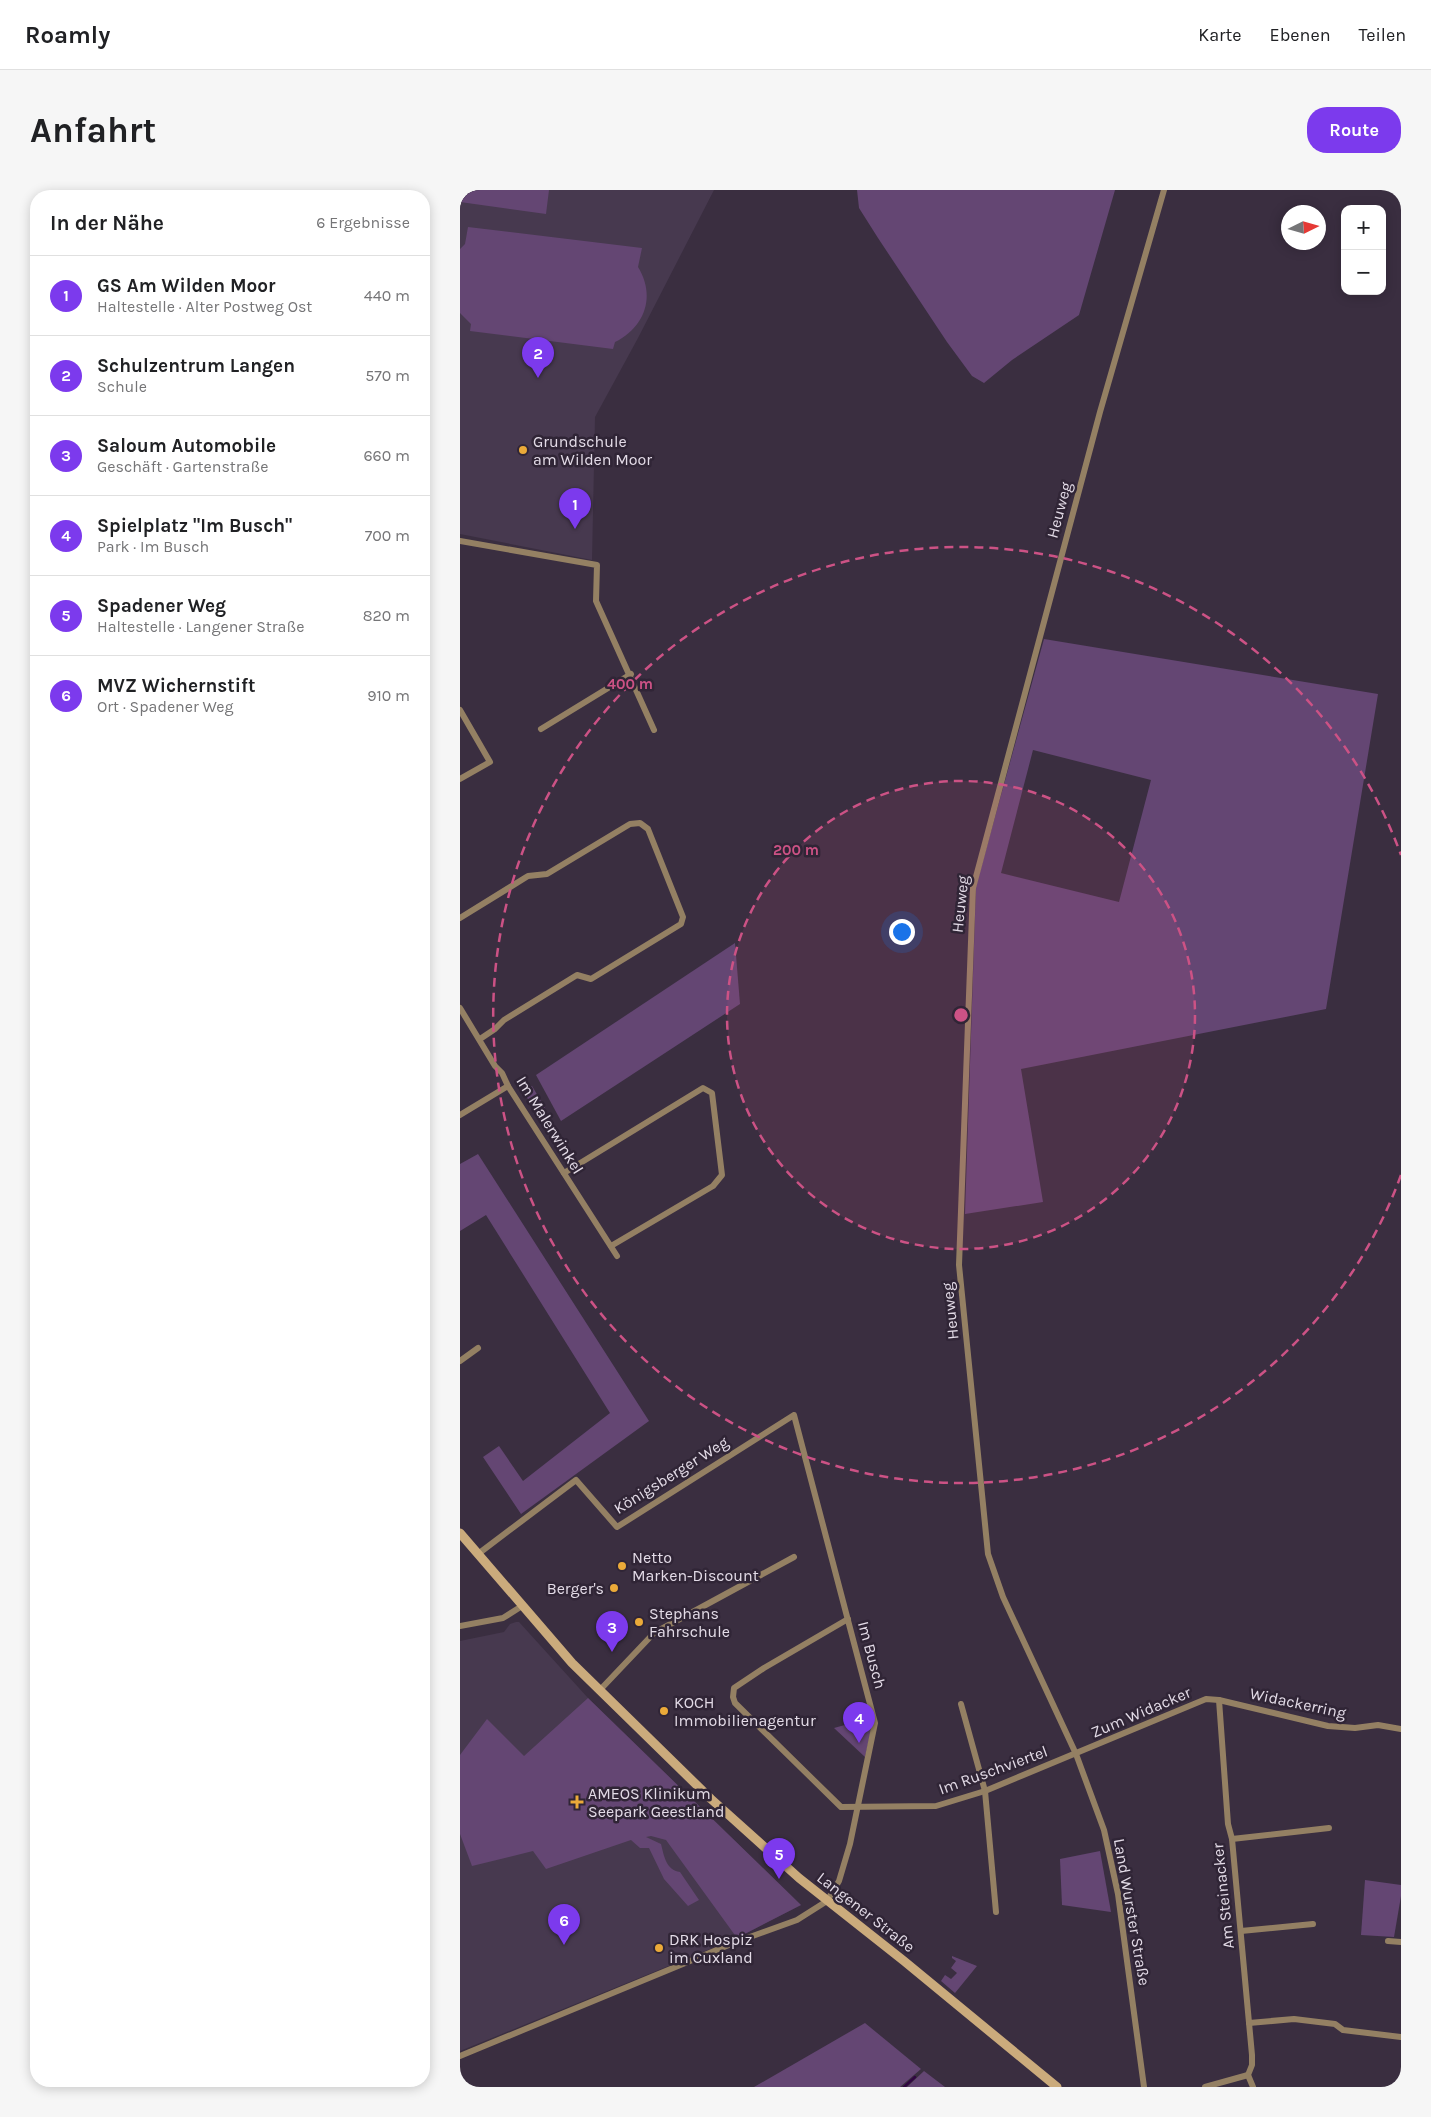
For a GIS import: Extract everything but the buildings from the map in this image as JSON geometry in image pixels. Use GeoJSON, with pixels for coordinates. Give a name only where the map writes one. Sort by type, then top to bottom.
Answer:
{"type":"FeatureCollection","features":[{"type":"Feature","properties":{"kind":"main road","name":"Langener Straße"},"geometry":{"type":"LineString","coordinates":[[460,1533],[572,1663],[711,1799],[827,1901],[918,1972],[1057,2087]]}},
{"type":"Feature","properties":{"kind":"street","name":"Heuweg"},"geometry":{"type":"LineString","coordinates":[[1023,1638],[1003,1597],[988,1554],[959,1265],[971,903],[973,888],[1013,732],[1100,412],[1164,190]]}},
{"type":"Feature","properties":{"kind":"street"},"geometry":{"type":"LineString","coordinates":[[460,541],[597,566],[596,601],[631,674],[654,730]]}},
{"type":"Feature","properties":{"kind":"street"},"geometry":{"type":"LineString","coordinates":[[541,729],[631,674]]}},
{"type":"Feature","properties":{"kind":"street"},"geometry":{"type":"LineString","coordinates":[[460,710],[490,762],[460,779]]}},
{"type":"Feature","properties":{"kind":"street"},"geometry":{"type":"LineString","coordinates":[[460,918],[528,876],[547,874],[630,824],[640,823],[648,829],[683,917],[681,924],[591,979],[578,975],[504,1020],[480,1039]]}},
{"type":"Feature","properties":{"kind":"street","name":"Im Malerwinkel"},"geometry":{"type":"LineString","coordinates":[[460,1008],[617,1256]]}},
{"type":"Feature","properties":{"kind":"street"},"geometry":{"type":"LineString","coordinates":[[460,1115],[508,1086]]}},
{"type":"Feature","properties":{"kind":"street"},"geometry":{"type":"LineString","coordinates":[[564,1173],[703,1088],[712,1093],[722,1175],[713,1186],[611,1246]]}},
{"type":"Feature","properties":{"kind":"street"},"geometry":{"type":"LineString","coordinates":[[460,1361],[478,1348]]}},
{"type":"Feature","properties":{"kind":"street","name":"Königsberger Weg"},"geometry":{"type":"LineString","coordinates":[[478,1554],[576,1480],[617,1527],[794,1415]]}},
{"type":"Feature","properties":{"kind":"street","name":"Im Busch"},"geometry":{"type":"LineString","coordinates":[[794,1415],[875,1723],[859,1806],[839,1881],[827,1901]]}},
{"type":"Feature","properties":{"kind":"street"},"geometry":{"type":"LineString","coordinates":[[599,1690],[654,1633],[794,1557]]}},
{"type":"Feature","properties":{"kind":"street"},"geometry":{"type":"LineString","coordinates":[[460,1626],[503,1618],[522,1606]]}},
{"type":"Feature","properties":{"kind":"street","name":"Im Ruschviertel"},"geometry":{"type":"LineString","coordinates":[[848,1619],[741,1683],[734,1688],[733,1696],[735,1703],[841,1807],[936,1806],[985,1791],[1076,1754]]}},
{"type":"Feature","properties":{"kind":"street","name":"Land Wurster Straße"},"geometry":{"type":"LineString","coordinates":[[1023,1638],[1076,1754],[1104,1830],[1118,1894],[1144,2087]]}},
{"type":"Feature","properties":{"kind":"street","name":"Zum Widacker"},"geometry":{"type":"LineString","coordinates":[[1076,1754],[1206,1699],[1219,1700]]}},
{"type":"Feature","properties":{"kind":"street","name":"Widackerring"},"geometry":{"type":"LineString","coordinates":[[1219,1700],[1328,1726],[1355,1728],[1378,1725],[1401,1730]]}},
{"type":"Feature","properties":{"kind":"street","name":"Am Steinacker"},"geometry":{"type":"LineString","coordinates":[[1219,1700],[1228,1824],[1232,1839],[1249,2023],[1252,2065],[1248,2075],[1253,2087]]}},
{"type":"Feature","properties":{"kind":"street"},"geometry":{"type":"LineString","coordinates":[[961,1704],[985,1791],[996,1912]]}},
{"type":"Feature","properties":{"kind":"street"},"geometry":{"type":"LineString","coordinates":[[1232,1839],[1329,1828]]}},
{"type":"Feature","properties":{"kind":"street"},"geometry":{"type":"LineString","coordinates":[[460,2056],[727,1946],[797,1920],[827,1901]]}},
{"type":"Feature","properties":{"kind":"street"},"geometry":{"type":"LineString","coordinates":[[1241,1931],[1313,1924]]}},
{"type":"Feature","properties":{"kind":"street"},"geometry":{"type":"LineString","coordinates":[[1388,1941],[1401,1942]]}},
{"type":"Feature","properties":{"kind":"street"},"geometry":{"type":"LineString","coordinates":[[1249,2023],[1294,2018],[1335,2024],[1343,2030],[1401,2037]]}},
{"type":"Feature","properties":{"kind":"street"},"geometry":{"type":"LineString","coordinates":[[1205,2087],[1248,2075]]}},
{"type":"Feature","properties":{"kind":"shaded area"},"geometry":{"type":"Polygon","coordinates":[[[460,190],[714,190],[595,417],[592,560],[460,534],[460,190]]]}},
{"type":"Feature","properties":{"kind":"shaded area"},"geometry":{"type":"Polygon","coordinates":[[[460,190],[549,190],[546,214],[460,202],[460,190]]]}},
{"type":"Feature","properties":{"kind":"shaded area"},"geometry":{"type":"Polygon","coordinates":[[[857,190],[1115,190],[1079,315],[1012,360],[984,383],[972,376],[947,342],[878,238],[859,208],[857,190]]]}},
{"type":"Feature","properties":{"kind":"shaded area"},"geometry":{"type":"Polygon","coordinates":[[[468,227],[642,248],[638,267],[646,289],[647,300],[645,310],[634,328],[615,342],[613,349],[470,331],[471,324],[460,313],[460,249],[465,244],[468,227]]]}},
{"type":"Feature","properties":{"kind":"shaded area"},"geometry":{"type":"Polygon","coordinates":[[[1044,639],[1378,694],[1326,1009],[1021,1069],[1043,1202],[965,1214],[976,886],[1044,639]],[[1033,750],[1001,873],[1119,902],[1151,780],[1033,750]]]}},
{"type":"Feature","properties":{"kind":"shaded area"},"geometry":{"type":"Polygon","coordinates":[[[735,943],[740,1004],[561,1121],[536,1075],[735,943]]]}},
{"type":"Feature","properties":{"kind":"shaded area"},"geometry":{"type":"Polygon","coordinates":[[[532,1086],[545,1108],[536,1114],[524,1092],[532,1086]]]}},
{"type":"Feature","properties":{"kind":"shaded area"},"geometry":{"type":"Polygon","coordinates":[[[478,1154],[649,1421],[521,1514],[483,1457],[499,1446],[523,1481],[610,1413],[486,1215],[460,1231],[460,1164],[478,1154]]]}},
{"type":"Feature","properties":{"kind":"shaded area","name":"AMEOS Klinikum Seepark Geestland"},"geometry":{"type":"Polygon","coordinates":[[[519,1622],[588,1698],[801,1905],[737,1938],[460,2051],[460,1641],[504,1632],[510,1624],[519,1622]]]}},
{"type":"Feature","properties":{"kind":"shaded area"},"geometry":{"type":"Polygon","coordinates":[[[588,1698],[801,1905],[737,1938],[666,1840],[651,1836],[646,1837],[661,1844],[669,1865],[675,1871],[680,1872],[699,1900],[688,1906],[664,1879],[649,1848],[640,1848],[631,1840],[546,1869],[533,1851],[472,1866],[460,1834],[460,1755],[487,1719],[524,1756],[588,1698]]]}},
{"type":"Feature","properties":{"kind":"shaded area"},"geometry":{"type":"Polygon","coordinates":[[[870,1718],[872,1727],[865,1757],[834,1728],[870,1718]]]}},
{"type":"Feature","properties":{"kind":"shaded area"},"geometry":{"type":"Polygon","coordinates":[[[1100,1851],[1111,1912],[1062,1905],[1060,1859],[1100,1851]]]}},
{"type":"Feature","properties":{"kind":"shaded area"},"geometry":{"type":"Polygon","coordinates":[[[1365,1880],[1401,1885],[1394,1937],[1361,1935],[1365,1880]]]}},
{"type":"Feature","properties":{"kind":"shaded area"},"geometry":{"type":"Polygon","coordinates":[[[952,1956],[977,1966],[955,1993],[941,1981],[945,1975],[951,1979],[957,1973],[951,1968],[956,1961],[952,1956]]]}},
{"type":"Feature","properties":{"kind":"shaded area"},"geometry":{"type":"Polygon","coordinates":[[[865,2023],[921,2069],[900,2087],[754,2087],[865,2023]]]}},
{"type":"Feature","properties":{"kind":"shaded area"},"geometry":{"type":"Polygon","coordinates":[[[924,2071],[945,2087],[907,2087],[924,2071]]]}},
{"type":"Feature","properties":{"kind":"waterway"},"geometry":{"type":"LineString","coordinates":[[904,2087],[915,2077]]}},
{"type":"Feature","properties":{"kind":"place","name":"Schulzentrum Langen"},"geometry":{"type":"Point","coordinates":[538,378]}},
{"type":"Feature","properties":{"kind":"place","name":"Grundschule am Wilden Moor"},"geometry":{"type":"Point","coordinates":[523,450]}},
{"type":"Feature","properties":{"kind":"place","name":"GS Am Wilden Moor"},"geometry":{"type":"Point","coordinates":[575,529]}},
{"type":"Feature","properties":{"kind":"place","name":"Netto Marken-Discount"},"geometry":{"type":"Point","coordinates":[622,1566]}},
{"type":"Feature","properties":{"kind":"place","name":"Berger's"},"geometry":{"type":"Point","coordinates":[614,1588]}},
{"type":"Feature","properties":{"kind":"place","name":"Stephans Fahrschule"},"geometry":{"type":"Point","coordinates":[639,1622]}},
{"type":"Feature","properties":{"kind":"place","name":"Saloum Automobile"},"geometry":{"type":"Point","coordinates":[612,1652]}},
{"type":"Feature","properties":{"kind":"place","name":"KOCH Immobilienagentur"},"geometry":{"type":"Point","coordinates":[664,1711]}},
{"type":"Feature","properties":{"kind":"place","name":"Spielplatz \"Im Busch\""},"geometry":{"type":"Point","coordinates":[859,1743]}},
{"type":"Feature","properties":{"kind":"place","name":"AMEOS Klinikum Seepark Geestland"},"geometry":{"type":"Point","coordinates":[577,1802]}},
{"type":"Feature","properties":{"kind":"place","name":"Spadener Weg"},"geometry":{"type":"Point","coordinates":[779,1879]}},
{"type":"Feature","properties":{"kind":"place","name":"MVZ Wichernstift"},"geometry":{"type":"Point","coordinates":[564,1945]}},
{"type":"Feature","properties":{"kind":"place","name":"DRK Hospiz im Cuxland"},"geometry":{"type":"Point","coordinates":[659,1948]}}]}
